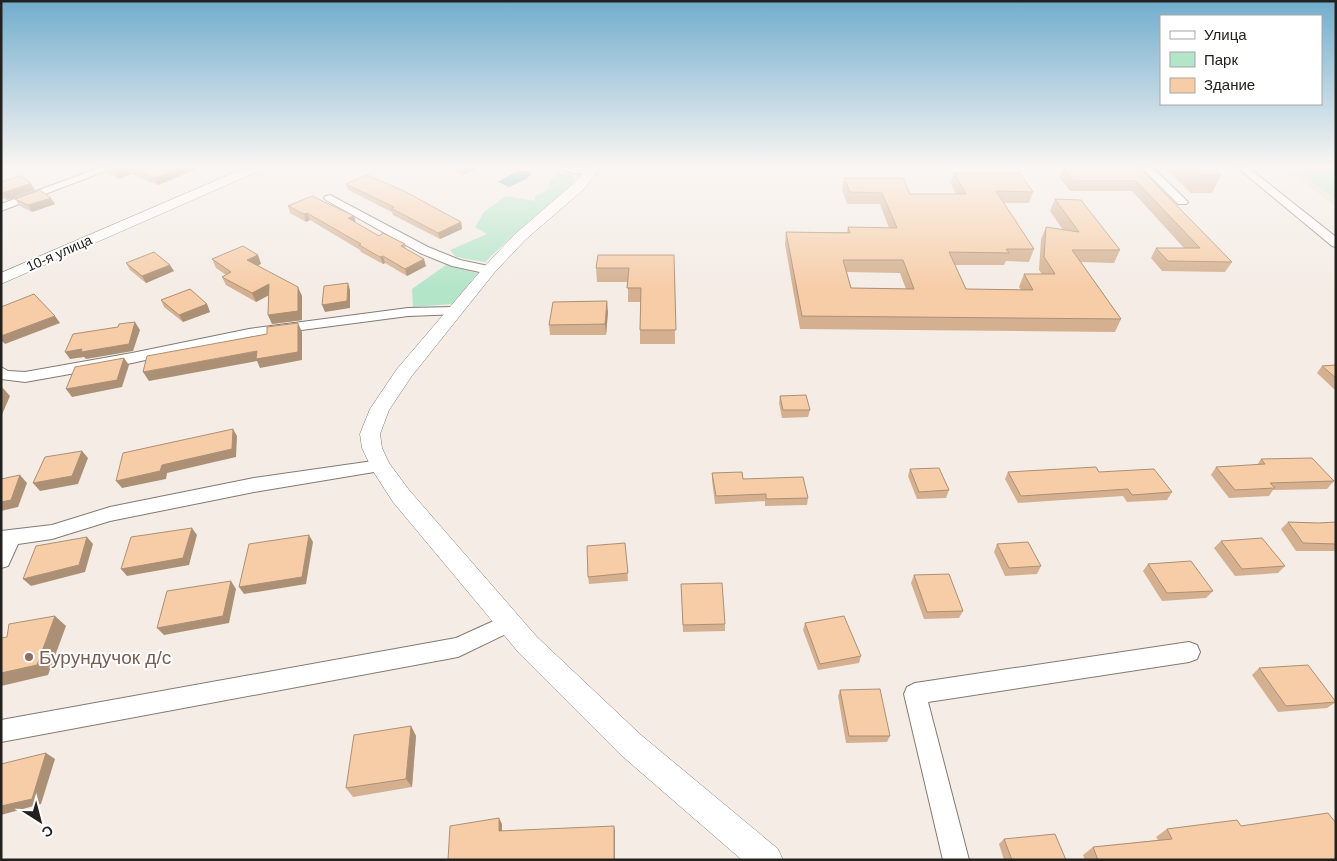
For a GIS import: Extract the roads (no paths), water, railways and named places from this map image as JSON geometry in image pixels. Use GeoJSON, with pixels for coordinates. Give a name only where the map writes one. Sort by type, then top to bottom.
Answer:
{"type":"FeatureCollection","features":[{"type":"Feature","properties":{"kind":"street","name":"10-я улица"},"geometry":{"type":"LineString","coordinates":[[1,279],[163,208]]}},
{"type":"Feature","properties":{"kind":"street"},"geometry":{"type":"LineString","coordinates":[[348,208],[424,250],[456,263],[489,270]]}},
{"type":"Feature","properties":{"kind":"street"},"geometry":{"type":"LineString","coordinates":[[553,208],[520,237],[489,270],[395,385],[380,409],[370,434],[372,448],[380,466],[401,496],[528,645],[631,744],[708,812],[767,860]]}},
{"type":"Feature","properties":{"kind":"street"},"geometry":{"type":"LineString","coordinates":[[1293,208],[1336,243]]}},
{"type":"Feature","properties":{"kind":"street"},"geometry":{"type":"LineString","coordinates":[[1,372],[25,377],[132,358],[249,333],[408,312],[455,311]]}},
{"type":"Feature","properties":{"kind":"street"},"geometry":{"type":"LineString","coordinates":[[1,560],[6,538],[52,532],[110,514],[244,487],[380,466]]}},
{"type":"Feature","properties":{"kind":"street"},"geometry":{"type":"LineString","coordinates":[[1,731],[458,647],[509,623]]}},
{"type":"Feature","properties":{"kind":"street"},"geometry":{"type":"LineString","coordinates":[[956,860],[915,694],[1189,652]]}},
{"type":"Feature","properties":{"kind":"place","name":"Бурундучок д/с"},"geometry":{"type":"Point","coordinates":[29,657]}}]}
